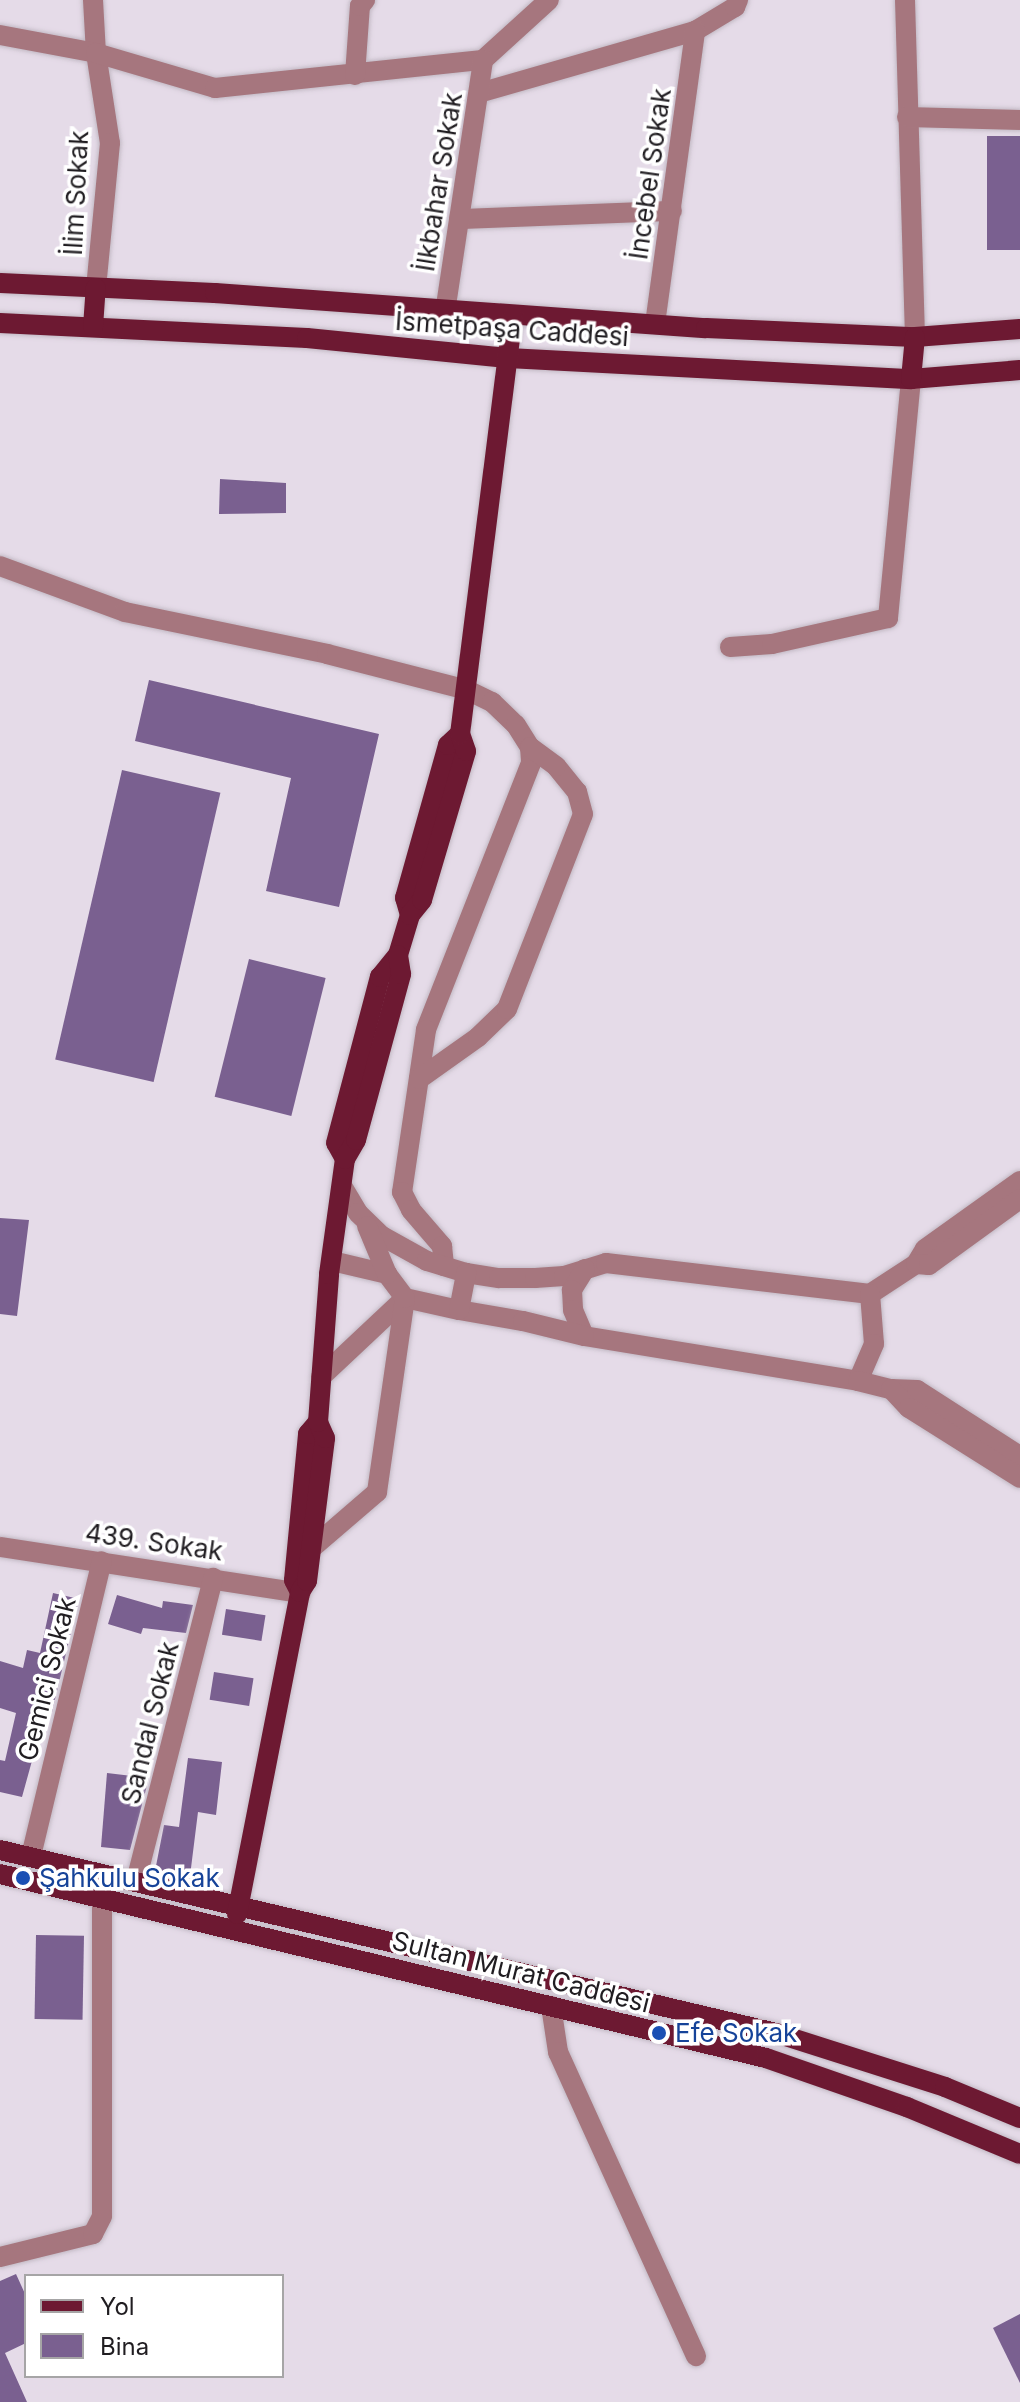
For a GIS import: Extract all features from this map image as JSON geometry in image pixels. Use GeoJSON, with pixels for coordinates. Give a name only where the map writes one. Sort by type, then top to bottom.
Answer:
{"type":"FeatureCollection","features":[{"type":"Feature","properties":{"kind":"main road","name":"İsmetpaşa Caddesi"},"geometry":{"type":"LineString","coordinates":[[0,283],[215,293],[445,312],[915,337],[1020,329]]}},
{"type":"Feature","properties":{"kind":"main road"},"geometry":{"type":"LineString","coordinates":[[93,327],[96,288]]}},
{"type":"Feature","properties":{"kind":"main road"},"geometry":{"type":"LineString","coordinates":[[235,1930],[300,1592],[307,1581],[312,1548],[325,1438],[318,1422],[321,1377],[345,1159],[356,1140],[401,974],[398,955],[410,915],[422,900],[466,751],[460,734],[513,316]]}},
{"type":"Feature","properties":{"kind":"main road","name":"İsmetpaşa Caddesi"},"geometry":{"type":"LineString","coordinates":[[0,323],[307,338],[508,358],[911,379],[1020,370]]}},
{"type":"Feature","properties":{"kind":"main road"},"geometry":{"type":"LineString","coordinates":[[911,379],[915,337]]}},
{"type":"Feature","properties":{"kind":"main road"},"geometry":{"type":"LineString","coordinates":[[300,1592],[294,1580],[308,1434],[318,1422]]}},
{"type":"Feature","properties":{"kind":"main road"},"geometry":{"type":"LineString","coordinates":[[0,1850],[555,1978],[776,2033],[860,2058],[1020,2118]]}},
{"type":"Feature","properties":{"kind":"main road","name":"Sultan Murat Caddesi"},"geometry":{"type":"LineString","coordinates":[[0,1874],[766,2058],[907,2107],[1020,2154]]}},
{"type":"Feature","properties":{"kind":"main road"},"geometry":{"type":"LineString","coordinates":[[551,2006],[555,1978]]}},
{"type":"Feature","properties":{"kind":"street","name":"İlim Sokak"},"geometry":{"type":"LineString","coordinates":[[93,0],[96,53],[110,143],[96,288]]}},
{"type":"Feature","properties":{"kind":"street"},"geometry":{"type":"LineString","coordinates":[[0,35],[96,53],[215,88],[483,60],[549,0]]}},
{"type":"Feature","properties":{"kind":"street"},"geometry":{"type":"LineString","coordinates":[[479,93],[695,31],[735,7],[738,0]]}},
{"type":"Feature","properties":{"kind":"street"},"geometry":{"type":"LineString","coordinates":[[905,0],[915,337]]}},
{"type":"Feature","properties":{"kind":"street"},"geometry":{"type":"LineString","coordinates":[[355,75],[358,2]]}},
{"type":"Feature","properties":{"kind":"street","name":"İncebel Sokak"},"geometry":{"type":"LineString","coordinates":[[655,324],[695,31]]}},
{"type":"Feature","properties":{"kind":"street","name":"İlkbahar Sokak"},"geometry":{"type":"LineString","coordinates":[[445,312],[483,60]]}},
{"type":"Feature","properties":{"kind":"street"},"geometry":{"type":"LineString","coordinates":[[907,117],[1020,120]]}},
{"type":"Feature","properties":{"kind":"street"},"geometry":{"type":"LineString","coordinates":[[459,219],[672,211]]}},
{"type":"Feature","properties":{"kind":"street"},"geometry":{"type":"LineString","coordinates":[[730,647],[772,644],[888,618],[911,379]]}},
{"type":"Feature","properties":{"kind":"street"},"geometry":{"type":"LineString","coordinates":[[0,566],[125,612],[327,654],[467,690],[492,702],[516,725],[530,747],[556,766],[577,792],[583,814],[507,1009],[478,1037],[419,1079]]}},
{"type":"Feature","properties":{"kind":"street"},"geometry":{"type":"LineString","coordinates":[[444,1266],[442,1246],[411,1210],[402,1192],[426,1030],[531,763],[530,747]]}},
{"type":"Feature","properties":{"kind":"street"},"geometry":{"type":"LineString","coordinates":[[358,1213],[382,1236],[427,1261],[466,1273],[499,1278],[535,1278],[606,1263],[870,1294],[916,1264],[925,1249],[1020,1181]]}},
{"type":"Feature","properties":{"kind":"street"},"geometry":{"type":"LineString","coordinates":[[342,1186],[387,1274],[405,1298],[584,1336],[891,1389],[917,1390],[1020,1456]]}},
{"type":"Feature","properties":{"kind":"street"},"geometry":{"type":"LineString","coordinates":[[916,1264],[929,1265],[1020,1199]]}},
{"type":"Feature","properties":{"kind":"street"},"geometry":{"type":"LineString","coordinates":[[332,1261],[387,1274]]}},
{"type":"Feature","properties":{"kind":"street"},"geometry":{"type":"LineString","coordinates":[[584,1336],[573,1310],[572,1290],[585,1269]]}},
{"type":"Feature","properties":{"kind":"street"},"geometry":{"type":"LineString","coordinates":[[459,1310],[466,1273]]}},
{"type":"Feature","properties":{"kind":"street"},"geometry":{"type":"LineString","coordinates":[[858,1381],[874,1344],[870,1294]]}},
{"type":"Feature","properties":{"kind":"street"},"geometry":{"type":"LineString","coordinates":[[321,1377],[405,1298]]}},
{"type":"Feature","properties":{"kind":"street"},"geometry":{"type":"LineString","coordinates":[[312,1548],[377,1492],[405,1298]]}},
{"type":"Feature","properties":{"kind":"street"},"geometry":{"type":"LineString","coordinates":[[891,1389],[909,1408],[1020,1478]]}},
{"type":"Feature","properties":{"kind":"street","name":"439. Sokak"},"geometry":{"type":"LineString","coordinates":[[0,1547],[300,1592]]}},
{"type":"Feature","properties":{"kind":"street","name":"Gemici Sokak"},"geometry":{"type":"LineString","coordinates":[[31,1856],[102,1561]]}},
{"type":"Feature","properties":{"kind":"street","name":"Sandal Sokak"},"geometry":{"type":"LineString","coordinates":[[136,1881],[213,1578]]}},
{"type":"Feature","properties":{"kind":"street"},"geometry":{"type":"LineString","coordinates":[[0,2257],[93,2234],[102,2216],[102,1897]]}},
{"type":"Feature","properties":{"kind":"street"},"geometry":{"type":"LineString","coordinates":[[551,2006],[558,2052],[696,2356]]}},
{"type":"Feature","properties":{"kind":"building"},"geometry":{"type":"Polygon","coordinates":[[[987,136],[1020,136],[1020,250],[987,250],[987,136]]]}},
{"type":"Feature","properties":{"kind":"building"},"geometry":{"type":"Polygon","coordinates":[[[220,479],[286,483],[286,513],[219,514],[220,479]]]}},
{"type":"Feature","properties":{"kind":"building"},"geometry":{"type":"Polygon","coordinates":[[[149,680],[379,734],[339,907],[266,891],[291,778],[135,741],[149,680]]]}},
{"type":"Feature","properties":{"kind":"building"},"geometry":{"type":"Polygon","coordinates":[[[122,770],[220,793],[154,1082],[55,1059],[122,770]]]}},
{"type":"Feature","properties":{"kind":"building"},"geometry":{"type":"Polygon","coordinates":[[[249,959],[326,978],[291,1116],[215,1097],[249,959]]]}},
{"type":"Feature","properties":{"kind":"building"},"geometry":{"type":"Polygon","coordinates":[[[0,1218],[29,1220],[17,1316],[0,1314],[0,1218]]]}},
{"type":"Feature","properties":{"kind":"building"},"geometry":{"type":"Polygon","coordinates":[[[53,1593],[79,1599],[52,1712],[46,1710],[22,1797],[0,1792],[0,1760],[5,1761],[16,1713],[0,1708],[0,1661],[23,1668],[27,1650],[40,1653],[53,1593]]]}},
{"type":"Feature","properties":{"kind":"building"},"geometry":{"type":"Polygon","coordinates":[[[117,1595],[162,1608],[163,1601],[193,1605],[186,1633],[143,1628],[141,1634],[108,1624],[117,1595]]]}},
{"type":"Feature","properties":{"kind":"building"},"geometry":{"type":"Polygon","coordinates":[[[226,1609],[266,1615],[261,1641],[222,1635],[226,1609]]]}},
{"type":"Feature","properties":{"kind":"building"},"geometry":{"type":"Polygon","coordinates":[[[214,1672],[254,1678],[249,1706],[210,1700],[214,1672]]]}},
{"type":"Feature","properties":{"kind":"building"},"geometry":{"type":"Polygon","coordinates":[[[188,1758],[222,1762],[216,1815],[198,1812],[190,1876],[155,1871],[164,1825],[179,1827],[188,1758]]]}},
{"type":"Feature","properties":{"kind":"building"},"geometry":{"type":"Polygon","coordinates":[[[107,1773],[149,1778],[130,1850],[101,1847],[107,1773]]]}},
{"type":"Feature","properties":{"kind":"building"},"geometry":{"type":"Polygon","coordinates":[[[36,1935],[84,1936],[83,2020],[35,2019],[36,1935]]]}},
{"type":"Feature","properties":{"kind":"building"},"geometry":{"type":"Polygon","coordinates":[[[16,2274],[24,2292],[24,2344],[5,2353],[27,2402],[0,2402],[0,2281],[16,2274]]]}},
{"type":"Feature","properties":{"kind":"building"},"geometry":{"type":"Polygon","coordinates":[[[1020,2314],[1020,2383],[993,2328],[1020,2314]]]}},
{"type":"Feature","properties":{"kind":"place","name":"Şahkulu Sokak"},"geometry":{"type":"Point","coordinates":[23,1878]}},
{"type":"Feature","properties":{"kind":"place","name":"Efe Sokak"},"geometry":{"type":"Point","coordinates":[659,2033]}}]}
